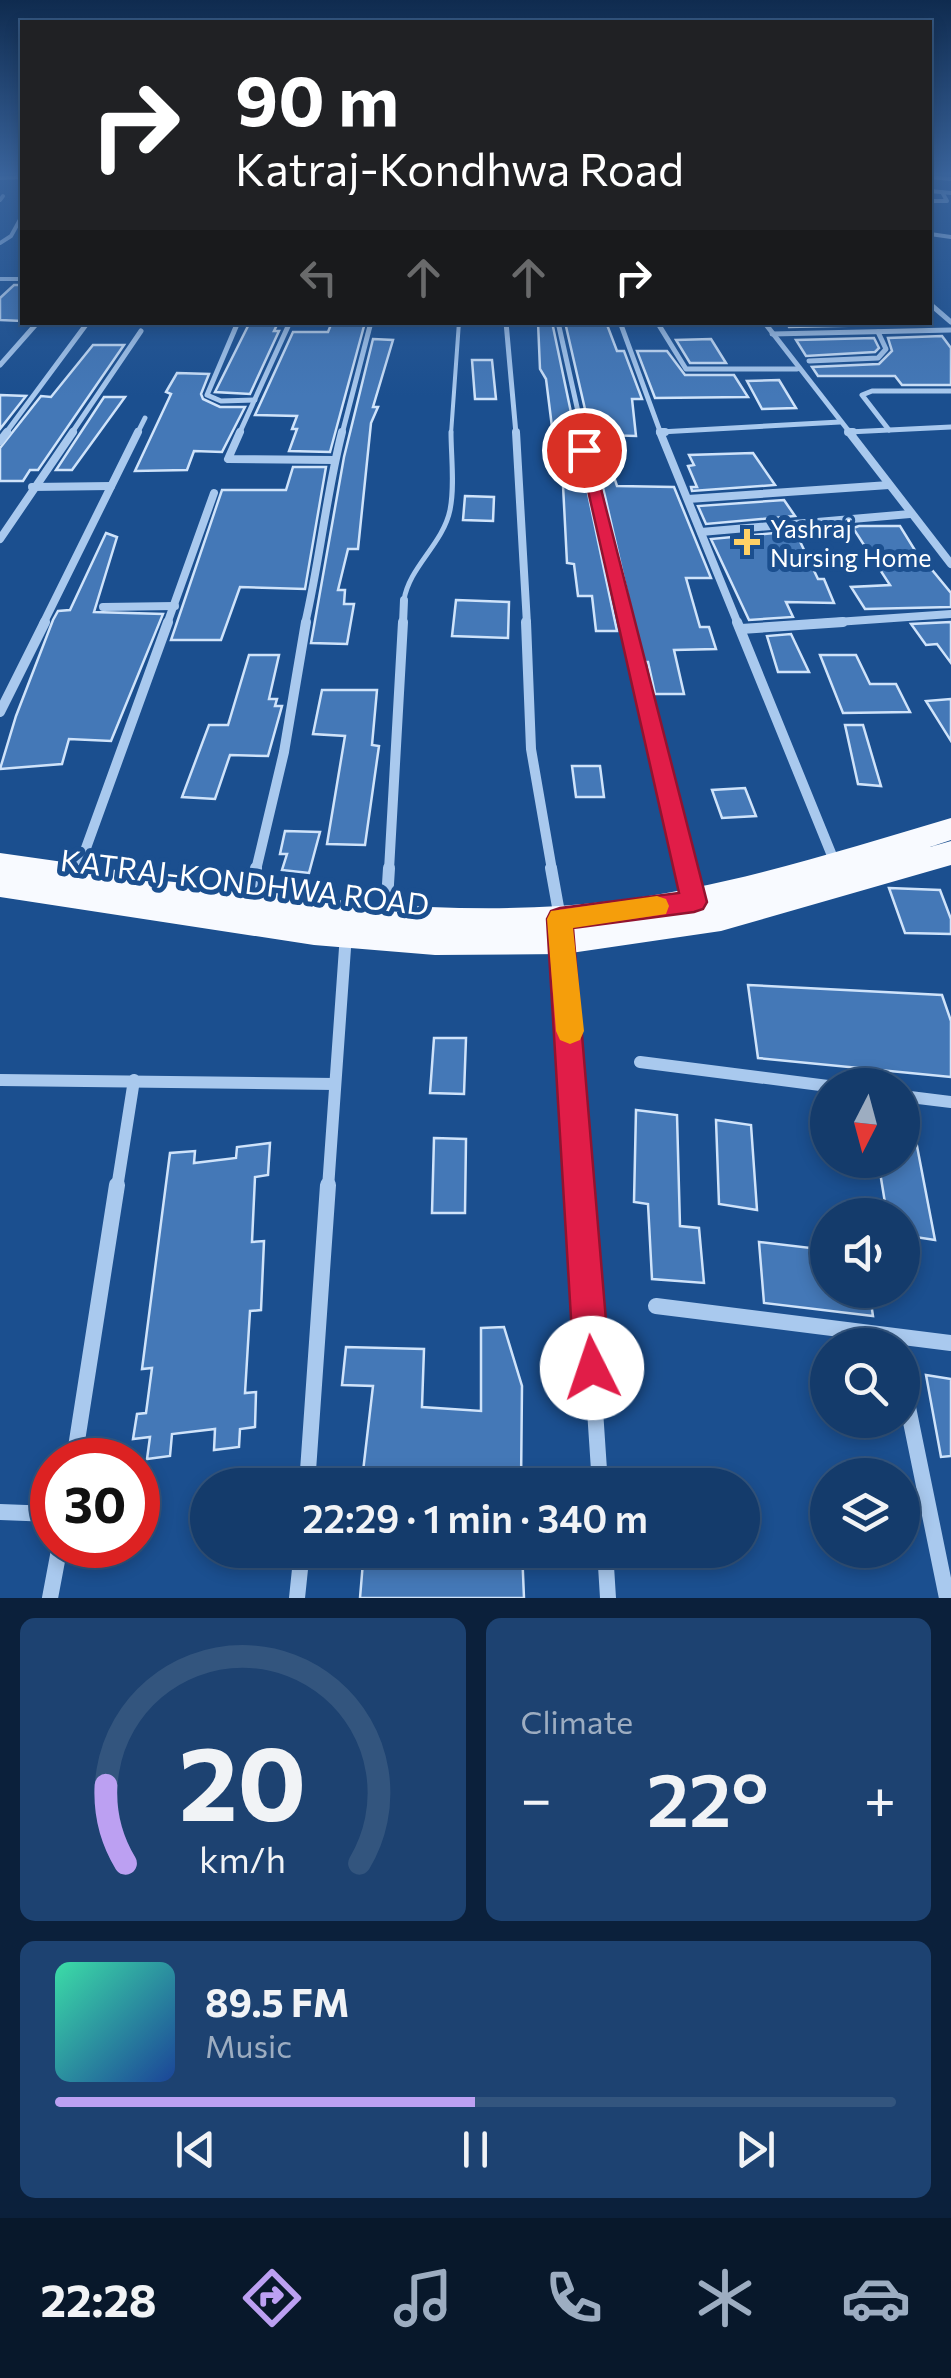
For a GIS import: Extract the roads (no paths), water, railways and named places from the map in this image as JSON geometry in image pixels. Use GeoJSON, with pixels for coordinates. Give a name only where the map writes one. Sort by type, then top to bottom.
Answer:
{"type":"FeatureCollection","features":[{"type":"Feature","properties":{"kind":"highway","name":"KATRAJ-KONDHWA ROAD"},"geometry":{"type":"LineString","coordinates":[[562,930],[694,902],[951,828]]}},
{"type":"Feature","properties":{"kind":"highway","name":"KATRAJ-KONDHWA ROAD"},"geometry":{"type":"LineString","coordinates":[[0,884],[346,933],[435,941],[720,918],[951,852]]}},
{"type":"Feature","properties":{"kind":"highway"},"geometry":{"type":"LineString","coordinates":[[0,865],[386,917],[562,930]]}},
{"type":"Feature","properties":{"kind":"street"},"geometry":{"type":"LineString","coordinates":[[932,306],[951,322]]}},
{"type":"Feature","properties":{"kind":"street"},"geometry":{"type":"LineString","coordinates":[[1,361],[35,325]]}},
{"type":"Feature","properties":{"kind":"street"},"geometry":{"type":"LineString","coordinates":[[0,440],[86,325]]}},
{"type":"Feature","properties":{"kind":"street"},"geometry":{"type":"LineString","coordinates":[[237,325],[207,395],[221,401],[254,400]]}},
{"type":"Feature","properties":{"kind":"street"},"geometry":{"type":"LineString","coordinates":[[289,325],[228,460],[334,460]]}},
{"type":"Feature","properties":{"kind":"street"},"geometry":{"type":"LineString","coordinates":[[249,899],[284,752],[334,460],[370,325]]}},
{"type":"Feature","properties":{"kind":"street"},"geometry":{"type":"LineString","coordinates":[[506,325],[522,499],[531,749],[562,930],[599,1468]]}},
{"type":"Feature","properties":{"kind":"street"},"geometry":{"type":"LineString","coordinates":[[559,325],[633,664],[694,902]]}},
{"type":"Feature","properties":{"kind":"street"},"geometry":{"type":"LineString","coordinates":[[621,325],[660,432],[836,864]]}},
{"type":"Feature","properties":{"kind":"street"},"geometry":{"type":"LineString","coordinates":[[660,325],[686,369],[797,369]]}},
{"type":"Feature","properties":{"kind":"street"},"geometry":{"type":"LineString","coordinates":[[766,325],[951,564]]}},
{"type":"Feature","properties":{"kind":"street"},"geometry":{"type":"LineString","coordinates":[[772,334],[951,330]]}},
{"type":"Feature","properties":{"kind":"street"},"geometry":{"type":"LineString","coordinates":[[0,539],[141,331]]}},
{"type":"Feature","properties":{"kind":"street"},"geometry":{"type":"LineString","coordinates":[[809,361],[878,358],[886,349],[878,332]]}},
{"type":"Feature","properties":{"kind":"street"},"geometry":{"type":"LineString","coordinates":[[889,430],[862,395],[872,391],[951,391]]}},
{"type":"Feature","properties":{"kind":"street"},"geometry":{"type":"LineString","coordinates":[[0,712],[144,418]]}},
{"type":"Feature","properties":{"kind":"street"},"geometry":{"type":"LineString","coordinates":[[660,432],[840,422]]}},
{"type":"Feature","properties":{"kind":"street"},"geometry":{"type":"LineString","coordinates":[[848,432],[951,427]]}},
{"type":"Feature","properties":{"kind":"street"},"geometry":{"type":"LineString","coordinates":[[688,499],[888,485]]}},
{"type":"Feature","properties":{"kind":"street"},"geometry":{"type":"LineString","coordinates":[[32,487],[111,486]]}},
{"type":"Feature","properties":{"kind":"street"},"geometry":{"type":"LineString","coordinates":[[77,875],[214,493]]}},
{"type":"Feature","properties":{"kind":"street"},"geometry":{"type":"LineString","coordinates":[[701,532],[910,514]]}},
{"type":"Feature","properties":{"kind":"street"},"geometry":{"type":"LineString","coordinates":[[386,917],[404,600]]}},
{"type":"Feature","properties":{"kind":"street"},"geometry":{"type":"LineString","coordinates":[[103,607],[175,606]]}},
{"type":"Feature","properties":{"kind":"street"},"geometry":{"type":"LineString","coordinates":[[740,629],[951,614]]}},
{"type":"Feature","properties":{"kind":"street"},"geometry":{"type":"LineString","coordinates":[[308,1468],[346,933]]}},
{"type":"Feature","properties":{"kind":"street"},"geometry":{"type":"LineString","coordinates":[[640,1062],[810,1084]]}},
{"type":"Feature","properties":{"kind":"street"},"geometry":{"type":"LineString","coordinates":[[0,1080],[336,1084]]}},
{"type":"Feature","properties":{"kind":"street"},"geometry":{"type":"LineString","coordinates":[[77,1438],[134,1080]]}},
{"type":"Feature","properties":{"kind":"street"},"geometry":{"type":"LineString","coordinates":[[920,1098],[951,1102]]}},
{"type":"Feature","properties":{"kind":"street"},"geometry":{"type":"LineString","coordinates":[[656,1306],[811,1328]]}},
{"type":"Feature","properties":{"kind":"street"},"geometry":{"type":"LineString","coordinates":[[920,1341],[951,1343]]}},
{"type":"Feature","properties":{"kind":"street"},"geometry":{"type":"LineString","coordinates":[[914,1438],[947,1598]]}},
{"type":"Feature","properties":{"kind":"street"},"geometry":{"type":"LineString","coordinates":[[0,1512],[30,1513]]}},
{"type":"Feature","properties":{"kind":"street"},"geometry":{"type":"LineString","coordinates":[[50,1598],[56,1568]]}},
{"type":"Feature","properties":{"kind":"street"},"geometry":{"type":"LineString","coordinates":[[297,1598],[300,1568]]}},
{"type":"Feature","properties":{"kind":"street"},"geometry":{"type":"LineString","coordinates":[[606,1568],[608,1598]]}},
{"type":"Feature","properties":{"kind":"lane"},"geometry":{"type":"LineString","coordinates":[[404,600],[415,569],[447,524],[450,510],[452,391],[459,325]]}},
{"type":"Feature","properties":{"kind":"place","name":"Yashraj Nursing Home"},"geometry":{"type":"Point","coordinates":[747,542]}}]}
